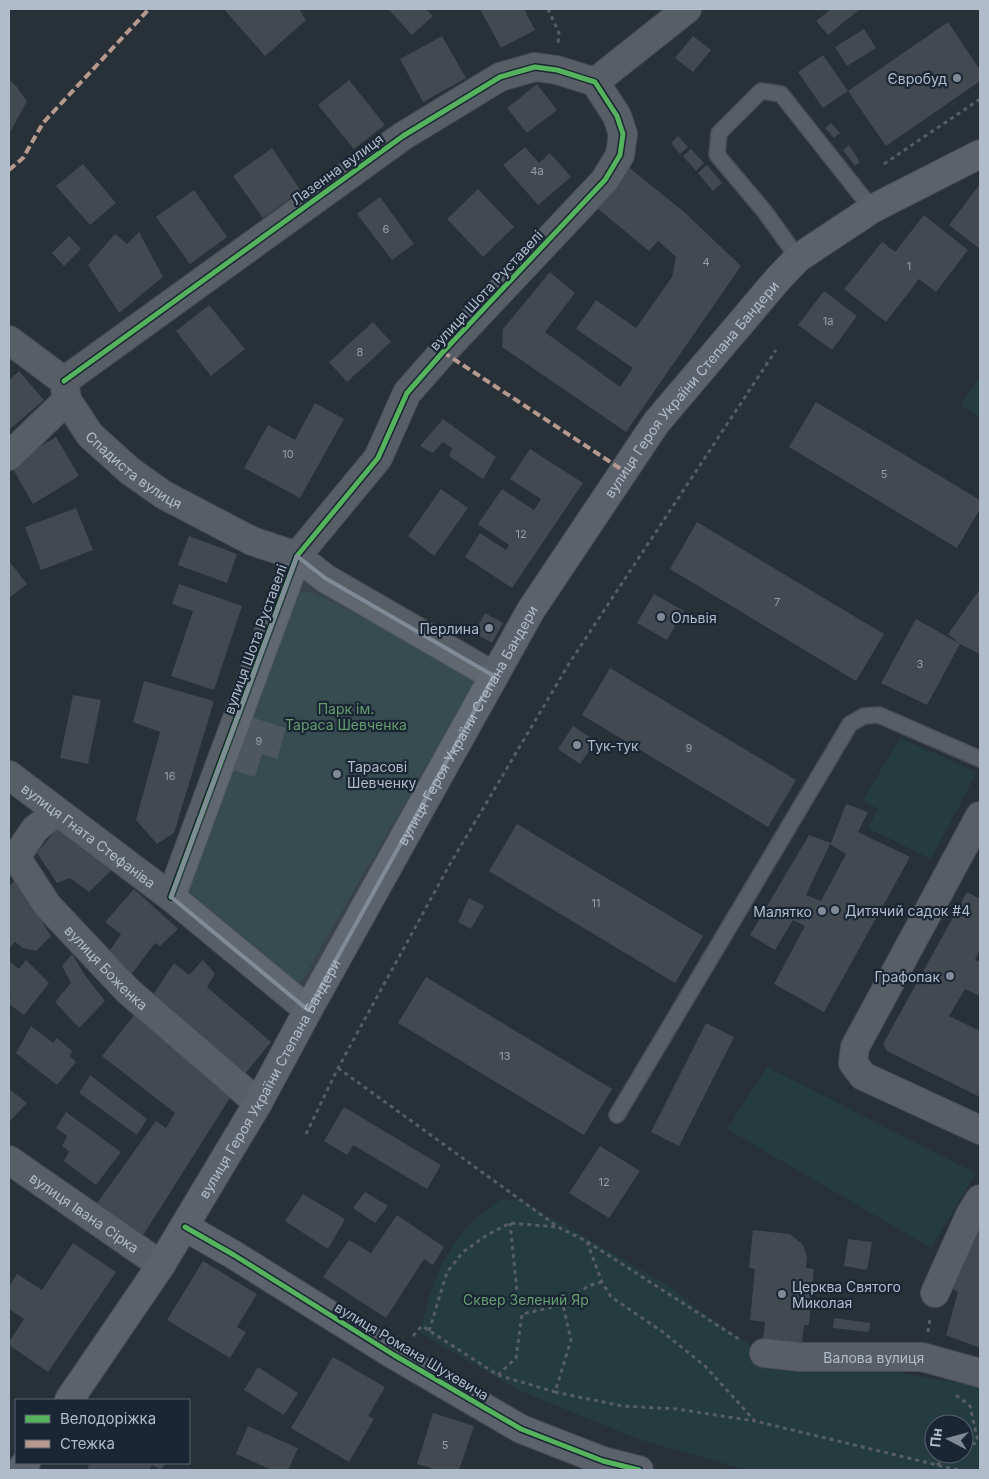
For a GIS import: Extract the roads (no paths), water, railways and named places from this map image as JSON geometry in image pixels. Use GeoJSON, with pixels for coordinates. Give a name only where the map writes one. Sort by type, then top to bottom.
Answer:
{"type":"FeatureCollection","features":[{"type":"Feature","properties":{"kind":"main road","name":"вулиця Героя України Степана Бандери"},"geometry":{"type":"LineString","coordinates":[[69,1399],[185,1227],[258,1103],[531,610],[656,423],[798,258],[872,209],[977,160]]}},
{"type":"Feature","properties":{"kind":"main road","name":"вулиця Романа Шухевича"},"geometry":{"type":"LineString","coordinates":[[185,1227],[242,1260],[394,1355],[521,1429],[603,1461],[639,1470]]}},
{"type":"Feature","properties":{"kind":"street"},"geometry":{"type":"LineString","coordinates":[[595,82],[687,9]]}},
{"type":"Feature","properties":{"kind":"street","name":"Лазенна вулиця"},"geometry":{"type":"LineString","coordinates":[[9,456],[66,390],[403,136],[500,77],[535,67],[557,70],[595,82]]}},
{"type":"Feature","properties":{"kind":"street","name":"вулиця Шота Руставелі"},"geometry":{"type":"LineString","coordinates":[[172,897],[297,556],[378,458],[407,393],[604,180],[620,155],[623,134],[617,116],[595,82]]}},
{"type":"Feature","properties":{"kind":"street","name":"Спадиста вулиця"},"geometry":{"type":"LineString","coordinates":[[9,340],[66,390],[90,435],[130,471],[164,495],[252,541],[297,556],[325,578],[494,676]]}},
{"type":"Feature","properties":{"kind":"street","name":"вулиця Гната Стефаніва"},"geometry":{"type":"LineString","coordinates":[[9,775],[172,897],[308,1010]]}},
{"type":"Feature","properties":{"kind":"street","name":"вулиця Боженка"},"geometry":{"type":"LineString","coordinates":[[58,812],[35,829],[16,857],[47,905],[128,992],[258,1103]]}},
{"type":"Feature","properties":{"kind":"street"},"geometry":{"type":"LineString","coordinates":[[980,816],[855,1047],[853,1063],[863,1076],[980,1130]]}},
{"type":"Feature","properties":{"kind":"street","name":"вулиця Івана Сірка"},"geometry":{"type":"LineString","coordinates":[[9,1160],[161,1265]]}},
{"type":"Feature","properties":{"kind":"street"},"geometry":{"type":"LineString","coordinates":[[935,1293],[970,1215],[980,1200]]}},
{"type":"Feature","properties":{"kind":"street","name":"Валова вулиця"},"geometry":{"type":"LineString","coordinates":[[764,1353],[801,1357],[922,1357],[980,1372]]}},
{"type":"Feature","properties":{"kind":"lane"},"geometry":{"type":"LineString","coordinates":[[798,258],[764,212],[717,155],[718,133],[761,92],[780,94],[872,209]]}},
{"type":"Feature","properties":{"kind":"lane"},"geometry":{"type":"LineString","coordinates":[[617,1115],[850,724],[864,716],[879,715],[980,759]]}},
{"type":"Feature","properties":{"kind":"place","name":"Євробуд"},"geometry":{"type":"Point","coordinates":[957,78]}},
{"type":"Feature","properties":{"kind":"place","name":"Ольвія"},"geometry":{"type":"Point","coordinates":[661,617]}},
{"type":"Feature","properties":{"kind":"place","name":"Перлина"},"geometry":{"type":"Point","coordinates":[489,628]}},
{"type":"Feature","properties":{"kind":"place","name":"Тук-тук"},"geometry":{"type":"Point","coordinates":[577,745]}},
{"type":"Feature","properties":{"kind":"place","name":"Тарасові Шевченку"},"geometry":{"type":"Point","coordinates":[337,774]}},
{"type":"Feature","properties":{"kind":"place","name":"Дитячий садок #4"},"geometry":{"type":"Point","coordinates":[835,910]}},
{"type":"Feature","properties":{"kind":"place","name":"Малятко"},"geometry":{"type":"Point","coordinates":[822,911]}},
{"type":"Feature","properties":{"kind":"place","name":"Графопак"},"geometry":{"type":"Point","coordinates":[950,976]}},
{"type":"Feature","properties":{"kind":"place","name":"Церква Святого Миколая"},"geometry":{"type":"Point","coordinates":[782,1294]}},
{"type":"Feature","properties":{"kind":"park label","name":"Парк ім. Тараса Шевченка"},"geometry":{"type":"Point","coordinates":[346,716]}},
{"type":"Feature","properties":{"kind":"park label","name":"Сквер Зелений Яр"},"geometry":{"type":"Point","coordinates":[526,1299]}}]}
